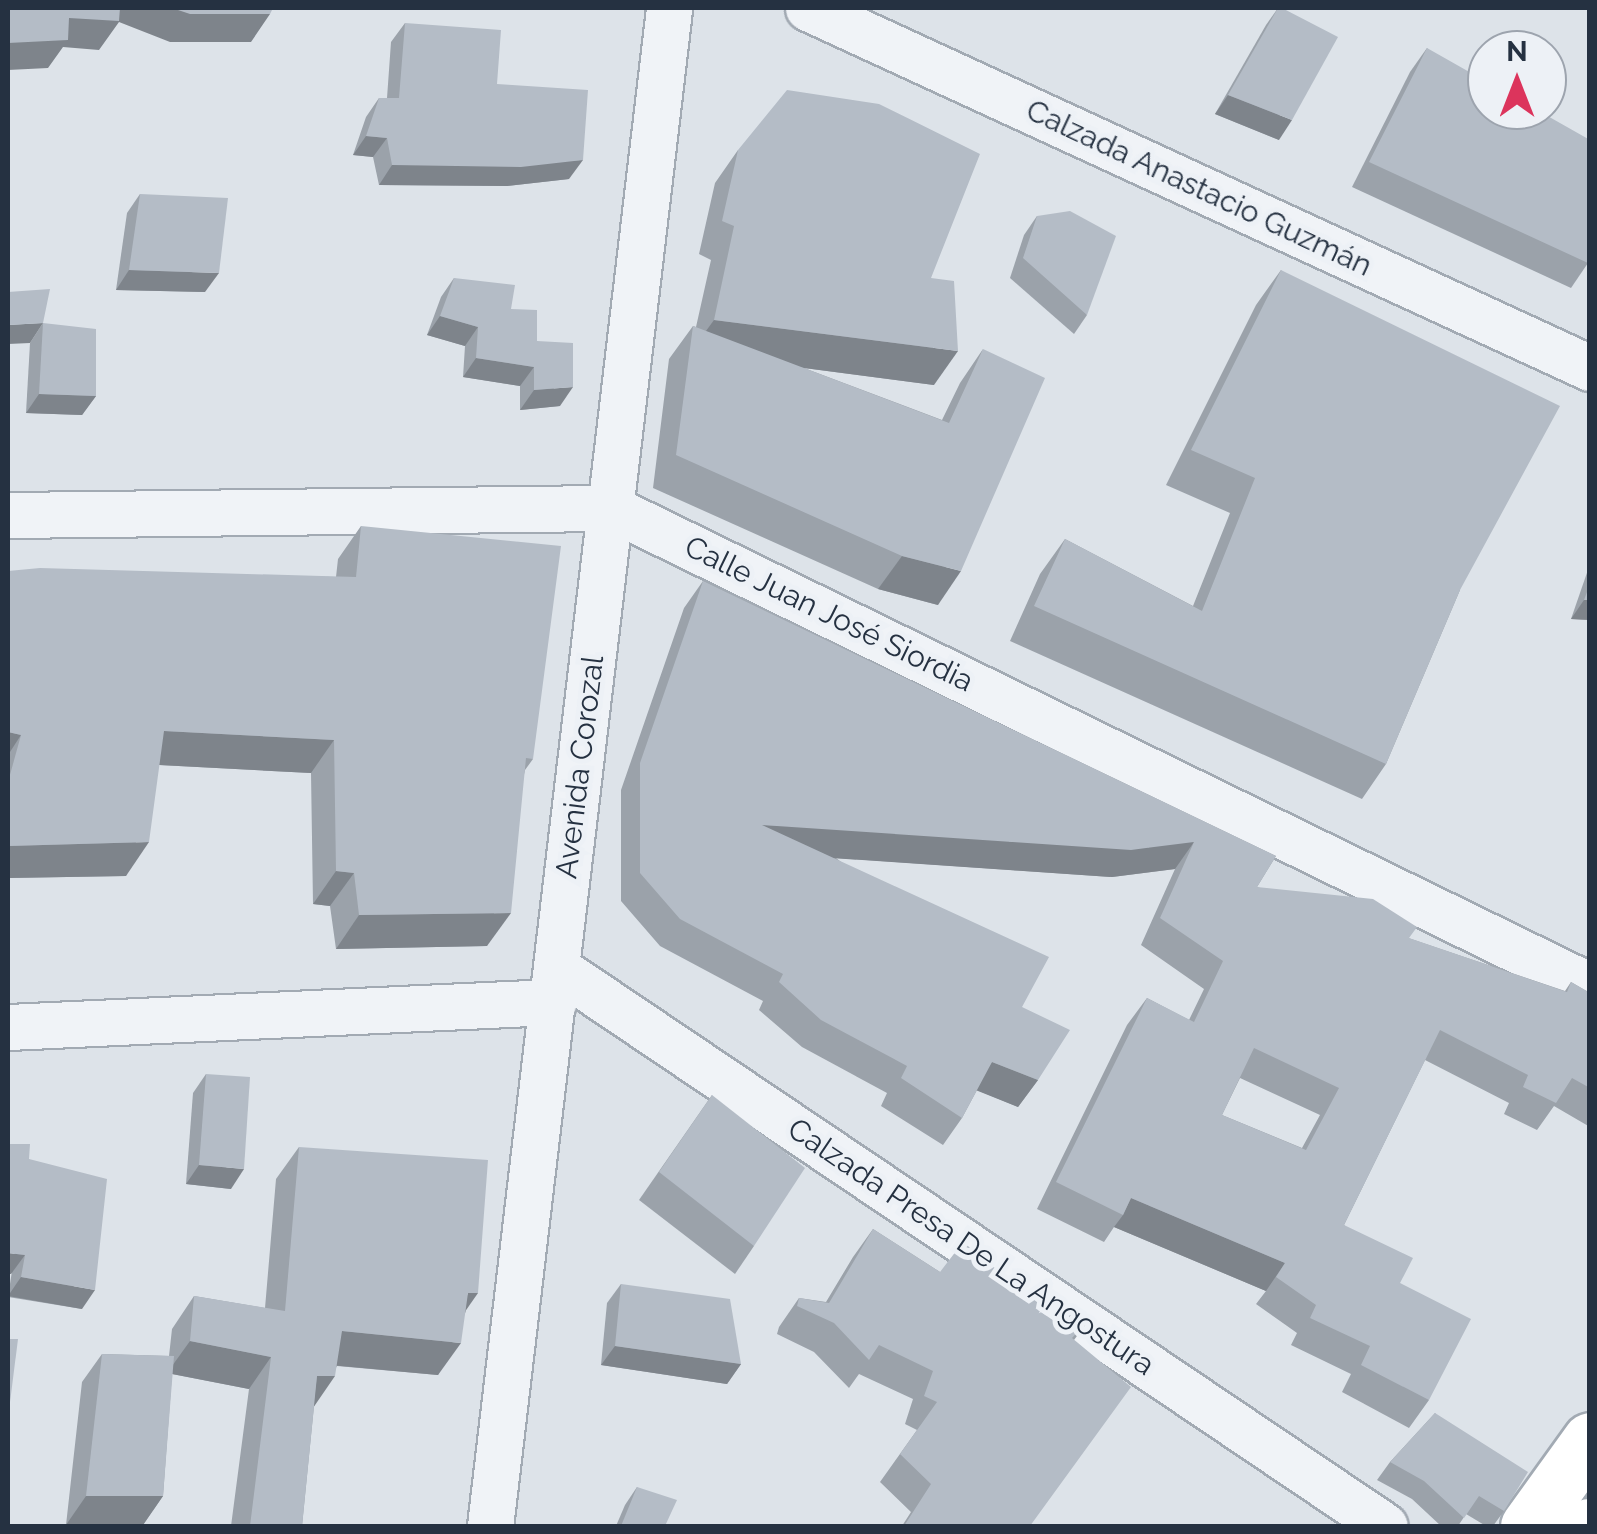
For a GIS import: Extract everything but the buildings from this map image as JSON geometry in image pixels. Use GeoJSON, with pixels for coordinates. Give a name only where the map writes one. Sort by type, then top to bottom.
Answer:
{"type":"FeatureCollection","features":[{"type":"Feature","properties":{"kind":"main road"},"geometry":{"type":"LineString","coordinates":[[1528,1526],[1590,1440]]}},
{"type":"Feature","properties":{"kind":"street","name":"Avenida Corozal"},"geometry":{"type":"LineString","coordinates":[[490,1526],[669,8]]}},
{"type":"Feature","properties":{"kind":"street","name":"Calzada Anastacio Guzmán"},"geometry":{"type":"LineString","coordinates":[[808,8],[1590,368]]}},
{"type":"Feature","properties":{"kind":"street","name":"Calle Juan José Siordia"},"geometry":{"type":"LineString","coordinates":[[8,515],[611,508],[1590,986]]}},
{"type":"Feature","properties":{"kind":"street"},"geometry":{"type":"LineString","coordinates":[[8,1027],[555,985]]}},
{"type":"Feature","properties":{"kind":"street","name":"Calzada Presa De La Angostura"},"geometry":{"type":"LineString","coordinates":[[555,985],[1385,1526]]}}]}
